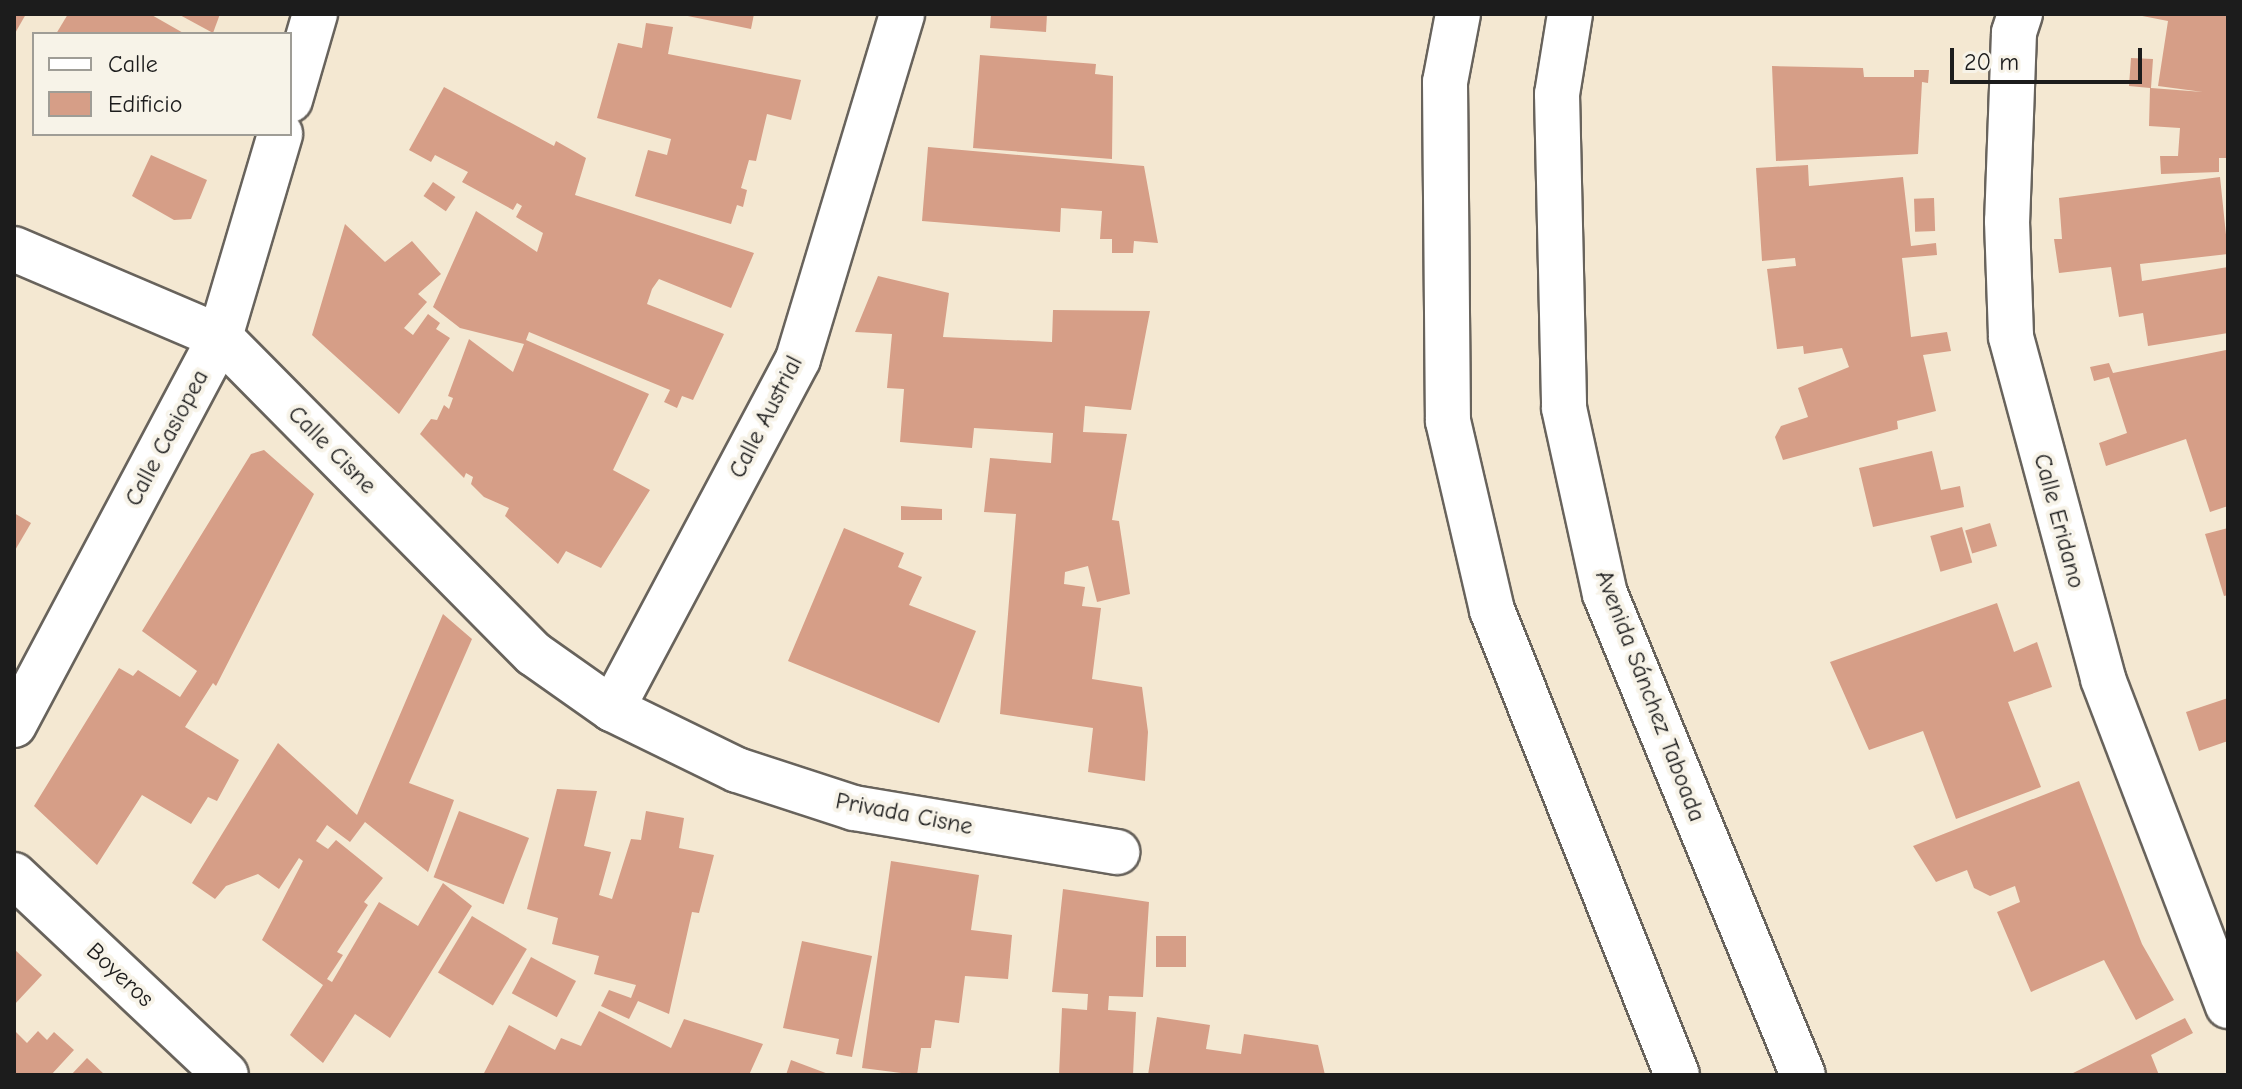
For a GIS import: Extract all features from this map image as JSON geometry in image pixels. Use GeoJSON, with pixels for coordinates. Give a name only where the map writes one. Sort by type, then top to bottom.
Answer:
{"type":"FeatureCollection","features":[{"type":"Feature","properties":{"kind":"street"},"geometry":{"type":"LineString","coordinates":[[292,93],[315,14]]}},
{"type":"Feature","properties":{"kind":"street","name":"Calle Austrial"},"geometry":{"type":"LineString","coordinates":[[612,709],[798,359],[902,14]]}},
{"type":"Feature","properties":{"kind":"street"},"geometry":{"type":"LineString","coordinates":[[1458,14],[1445,82],[1448,421],[1492,610],[1677,1075]]}},
{"type":"Feature","properties":{"kind":"street","name":"Avenida Sánchez Taboada"},"geometry":{"type":"LineString","coordinates":[[1570,14],[1557,94],[1564,408],[1584,501],[1605,594],[1803,1075]]}},
{"type":"Feature","properties":{"kind":"street","name":"Calle Eridano"},"geometry":{"type":"LineString","coordinates":[[2020,14],[2014,33],[2007,221],[2011,337],[2103,679],[2228,1006]]}},
{"type":"Feature","properties":{"kind":"street","name":"Calle Casiopea"},"geometry":{"type":"LineString","coordinates":[[14,725],[220,337],[279,136]]}},
{"type":"Feature","properties":{"kind":"street","name":"Calle Cisne"},"geometry":{"type":"LineString","coordinates":[[14,249],[220,337],[534,654],[612,709]]}},
{"type":"Feature","properties":{"kind":"street","name":"Privada Cisne"},"geometry":{"type":"LineString","coordinates":[[612,709],[737,770],[854,808],[1117,852]]}},
{"type":"Feature","properties":{"kind":"street","name":"Boyeros"},"geometry":{"type":"LineString","coordinates":[[14,875],[226,1075]]}},
{"type":"Feature","properties":{"kind":"building"},"geometry":{"type":"Polygon","coordinates":[[[14,14],[26,14],[14,35],[14,14]]]}},
{"type":"Feature","properties":{"kind":"building"},"geometry":{"type":"Polygon","coordinates":[[[68,14],[150,14],[182,32],[57,32],[68,14]]]}},
{"type":"Feature","properties":{"kind":"building"},"geometry":{"type":"Polygon","coordinates":[[[178,14],[220,14],[211,32],[178,14]]]}},
{"type":"Feature","properties":{"kind":"building"},"geometry":{"type":"Polygon","coordinates":[[[678,14],[754,14],[751,29],[678,14]]]}},
{"type":"Feature","properties":{"kind":"building"},"geometry":{"type":"Polygon","coordinates":[[[991,14],[1047,14],[1046,32],[990,28],[991,14]]]}},
{"type":"Feature","properties":{"kind":"building"},"geometry":{"type":"Polygon","coordinates":[[[2132,14],[2228,14],[2228,158],[2219,158],[2219,172],[2161,174],[2160,156],[2178,156],[2180,128],[2149,126],[2150,88],[2129,86],[2131,58],[2153,59],[2151,88],[2203,92],[2158,86],[2168,21],[2132,14]]]}},
{"type":"Feature","properties":{"kind":"building"},"geometry":{"type":"Polygon","coordinates":[[[646,23],[673,27],[668,54],[801,80],[791,120],[767,114],[756,161],[749,160],[741,188],[747,190],[743,207],[737,205],[731,224],[635,196],[648,150],[667,155],[671,139],[597,118],[618,43],[642,48],[646,23]]]}},
{"type":"Feature","properties":{"kind":"building"},"geometry":{"type":"Polygon","coordinates":[[[980,55],[1096,64],[1095,74],[1113,76],[1112,159],[973,148],[980,55]]]}},
{"type":"Feature","properties":{"kind":"building"},"geometry":{"type":"Polygon","coordinates":[[[1772,66],[1863,68],[1864,77],[1914,77],[1914,70],[1929,70],[1928,83],[1922,82],[1918,154],[1776,161],[1772,66]]]}},
{"type":"Feature","properties":{"kind":"building"},"geometry":{"type":"Polygon","coordinates":[[[444,87],[554,146],[556,141],[586,158],[575,195],[754,253],[731,308],[659,279],[652,289],[647,304],[724,334],[693,400],[682,396],[677,408],[664,402],[670,390],[529,332],[526,340],[649,394],[613,470],[650,490],[601,568],[566,551],[558,564],[505,516],[509,508],[484,497],[471,484],[473,477],[466,473],[464,478],[420,434],[431,419],[437,420],[444,405],[449,409],[453,398],[448,396],[469,339],[513,372],[524,344],[460,328],[433,307],[476,211],[537,252],[543,233],[516,217],[522,206],[517,203],[513,210],[462,182],[468,172],[435,155],[431,162],[409,150],[444,87]]]}},
{"type":"Feature","properties":{"kind":"building"},"geometry":{"type":"Polygon","coordinates":[[[928,147],[1144,166],[1158,243],[1134,241],[1133,253],[1112,253],[1112,239],[1100,239],[1102,211],[1061,208],[1060,232],[922,221],[928,147]]]}},
{"type":"Feature","properties":{"kind":"building"},"geometry":{"type":"Polygon","coordinates":[[[151,155],[207,180],[191,219],[174,220],[132,196],[151,155]]]}},
{"type":"Feature","properties":{"kind":"building"},"geometry":{"type":"Polygon","coordinates":[[[1808,165],[1809,186],[1903,177],[1911,246],[1936,243],[1937,255],[1902,258],[1911,337],[1947,332],[1951,351],[1923,355],[1936,411],[1897,421],[1898,429],[1783,460],[1775,437],[1781,426],[1808,417],[1798,388],[1849,367],[1842,348],[1804,354],[1803,346],[1777,349],[1767,269],[1796,266],[1795,258],[1762,261],[1756,168],[1808,165]]]}},
{"type":"Feature","properties":{"kind":"building"},"geometry":{"type":"Polygon","coordinates":[[[2220,177],[2228,254],[2140,264],[2142,281],[2228,267],[2228,333],[2148,346],[2143,313],[2119,317],[2111,267],[2059,273],[2054,239],[2062,239],[2059,198],[2220,177]]]}},
{"type":"Feature","properties":{"kind":"building"},"geometry":{"type":"Polygon","coordinates":[[[433,182],[455,197],[446,211],[423,196],[433,182]]]}},
{"type":"Feature","properties":{"kind":"building"},"geometry":{"type":"Polygon","coordinates":[[[1934,198],[1935,231],[1915,232],[1914,199],[1934,198]]]}},
{"type":"Feature","properties":{"kind":"building"},"geometry":{"type":"Polygon","coordinates":[[[345,224],[385,262],[412,241],[441,274],[418,294],[427,302],[404,328],[413,335],[428,314],[440,323],[436,329],[450,338],[399,414],[312,335],[345,224]]]}},
{"type":"Feature","properties":{"kind":"building"},"geometry":{"type":"Polygon","coordinates":[[[878,276],[949,293],[943,337],[1052,342],[1053,310],[1150,311],[1131,410],[1085,406],[1083,432],[1127,434],[1112,520],[1119,521],[1130,594],[1097,602],[1088,566],[1065,572],[1064,584],[1085,587],[1082,606],[1101,608],[1092,679],[1142,687],[1148,732],[1145,781],[1088,772],[1093,728],[1000,714],[1016,514],[984,512],[990,458],[1051,463],[1053,433],[974,428],[972,448],[900,442],[904,389],[887,388],[892,334],[855,332],[878,276]]]}},
{"type":"Feature","properties":{"kind":"building"},"geometry":{"type":"Polygon","coordinates":[[[2226,350],[2228,506],[2210,512],[2186,439],[2106,466],[2099,443],[2127,433],[2109,377],[2094,381],[2090,367],[2109,363],[2113,373],[2226,350]]]}},
{"type":"Feature","properties":{"kind":"building"},"geometry":{"type":"Polygon","coordinates":[[[264,450],[314,494],[216,686],[213,683],[185,727],[239,760],[217,801],[208,797],[191,824],[142,795],[97,865],[34,806],[119,668],[133,676],[138,670],[180,697],[197,671],[142,631],[251,454],[264,450]]]}},
{"type":"Feature","properties":{"kind":"building"},"geometry":{"type":"Polygon","coordinates":[[[1932,451],[1941,490],[1960,486],[1964,507],[1873,527],[1859,468],[1932,451]]]}},
{"type":"Feature","properties":{"kind":"building"},"geometry":{"type":"Polygon","coordinates":[[[901,506],[942,509],[942,520],[901,520],[901,506]]]}},
{"type":"Feature","properties":{"kind":"building"},"geometry":{"type":"Polygon","coordinates":[[[14,513],[31,523],[14,552],[14,513]]]}},
{"type":"Feature","properties":{"kind":"building"},"geometry":{"type":"Polygon","coordinates":[[[1990,523],[1997,546],[1972,554],[1965,531],[1990,523]]]}},
{"type":"Feature","properties":{"kind":"building"},"geometry":{"type":"Polygon","coordinates":[[[1962,527],[1972,563],[1940,572],[1930,536],[1962,527]]]}},
{"type":"Feature","properties":{"kind":"building"},"geometry":{"type":"Polygon","coordinates":[[[844,528],[904,553],[898,567],[922,577],[909,605],[976,631],[939,723],[788,661],[844,528]]]}},
{"type":"Feature","properties":{"kind":"building"},"geometry":{"type":"Polygon","coordinates":[[[2228,528],[2228,595],[2224,596],[2205,534],[2228,528]]]}},
{"type":"Feature","properties":{"kind":"building"},"geometry":{"type":"Polygon","coordinates":[[[1997,603],[2014,652],[2037,642],[2052,687],[2008,702],[2041,787],[1956,819],[1923,731],[1869,750],[1830,662],[1997,603]]]}},
{"type":"Feature","properties":{"kind":"building"},"geometry":{"type":"Polygon","coordinates":[[[443,614],[472,639],[409,783],[454,800],[428,872],[365,822],[350,842],[327,825],[316,841],[328,849],[336,840],[383,878],[364,902],[368,905],[337,952],[343,955],[327,979],[332,982],[379,902],[418,926],[443,883],[472,906],[390,1038],[355,1014],[323,1063],[290,1035],[323,985],[262,940],[303,861],[299,858],[279,889],[258,874],[226,886],[215,899],[192,883],[278,743],[357,815],[443,614]]]}},
{"type":"Feature","properties":{"kind":"building"},"geometry":{"type":"Polygon","coordinates":[[[2228,698],[2228,741],[2199,751],[2186,712],[2228,698]]]}},
{"type":"Feature","properties":{"kind":"building"},"geometry":{"type":"Polygon","coordinates":[[[2079,781],[2142,944],[2174,1000],[2136,1020],[2104,960],[2031,992],[1997,912],[2020,902],[2015,886],[1990,896],[1974,888],[1967,870],[1936,882],[1913,846],[2079,781]]]}},
{"type":"Feature","properties":{"kind":"building"},"geometry":{"type":"Polygon","coordinates":[[[557,789],[597,791],[584,846],[611,852],[599,895],[612,899],[631,839],[641,840],[646,811],[684,818],[679,848],[714,855],[699,913],[692,912],[669,1014],[638,1001],[629,1019],[601,1006],[609,990],[631,998],[636,985],[594,974],[599,956],[552,944],[558,918],[527,909],[557,789]]]}},
{"type":"Feature","properties":{"kind":"building"},"geometry":{"type":"Polygon","coordinates":[[[459,811],[529,838],[504,904],[434,877],[459,811]]]}},
{"type":"Feature","properties":{"kind":"building"},"geometry":{"type":"Polygon","coordinates":[[[891,861],[979,875],[971,930],[1012,935],[1008,979],[965,976],[959,1023],[935,1020],[931,1048],[921,1048],[917,1075],[862,1068],[891,861]]]}},
{"type":"Feature","properties":{"kind":"building"},"geometry":{"type":"Polygon","coordinates":[[[1063,889],[1149,902],[1143,997],[1109,996],[1108,1010],[1136,1012],[1133,1075],[1059,1075],[1062,1008],[1087,1010],[1088,994],[1052,992],[1063,889]]]}},
{"type":"Feature","properties":{"kind":"building"},"geometry":{"type":"Polygon","coordinates":[[[472,916],[527,949],[493,1006],[438,973],[472,916]]]}},
{"type":"Feature","properties":{"kind":"building"},"geometry":{"type":"Polygon","coordinates":[[[1156,936],[1186,936],[1186,967],[1156,967],[1156,936]]]}},
{"type":"Feature","properties":{"kind":"building"},"geometry":{"type":"Polygon","coordinates":[[[802,941],[872,956],[852,1057],[836,1054],[839,1039],[783,1028],[802,941]]]}},
{"type":"Feature","properties":{"kind":"building"},"geometry":{"type":"Polygon","coordinates":[[[14,949],[42,975],[14,1005],[14,949]]]}},
{"type":"Feature","properties":{"kind":"building"},"geometry":{"type":"Polygon","coordinates":[[[531,957],[576,981],[557,1017],[512,993],[531,957]]]}},
{"type":"Feature","properties":{"kind":"building"},"geometry":{"type":"Polygon","coordinates":[[[599,1011],[671,1048],[684,1019],[763,1044],[749,1075],[483,1075],[509,1025],[555,1050],[561,1038],[581,1046],[599,1011]]]}},
{"type":"Feature","properties":{"kind":"building"},"geometry":{"type":"Polygon","coordinates":[[[1157,1017],[1210,1025],[1206,1049],[1241,1054],[1244,1034],[1318,1045],[1325,1075],[1148,1075],[1157,1017]]]}},
{"type":"Feature","properties":{"kind":"building"},"geometry":{"type":"Polygon","coordinates":[[[2185,1018],[2193,1033],[2151,1055],[2159,1075],[2069,1075],[2185,1018]]]}},
{"type":"Feature","properties":{"kind":"building"},"geometry":{"type":"Polygon","coordinates":[[[14,1030],[27,1043],[38,1031],[47,1040],[54,1032],[74,1050],[51,1075],[14,1075],[14,1030]]]}},
{"type":"Feature","properties":{"kind":"building"},"geometry":{"type":"Polygon","coordinates":[[[87,1058],[105,1075],[71,1075],[87,1058]]]}},
{"type":"Feature","properties":{"kind":"building"},"geometry":{"type":"Polygon","coordinates":[[[791,1060],[831,1075],[786,1075],[791,1060]]]}}]}
